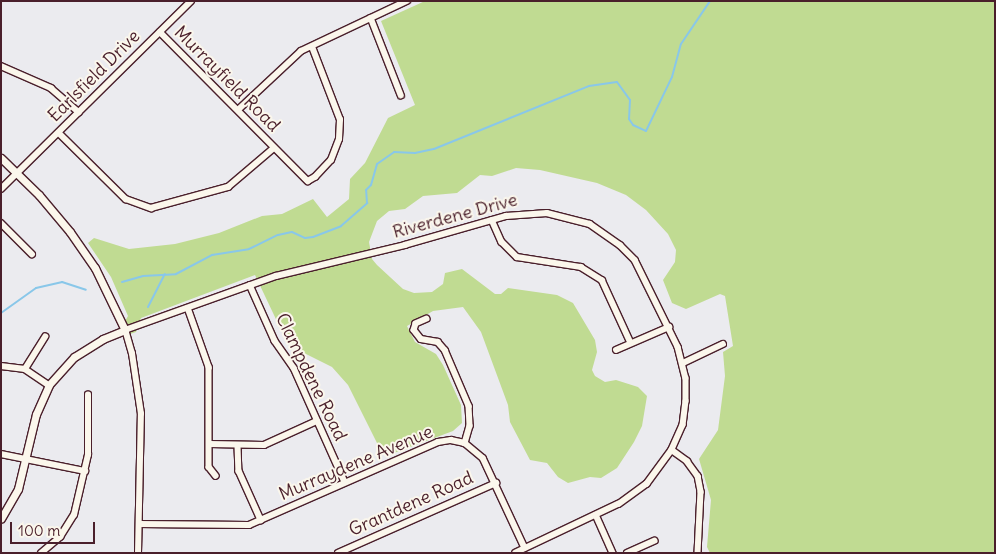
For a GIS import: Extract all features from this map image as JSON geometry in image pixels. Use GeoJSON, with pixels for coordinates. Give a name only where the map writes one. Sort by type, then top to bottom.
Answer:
{"type":"FeatureCollection","features":[{"type":"Feature","properties":{"kind":"street","name":"Earlsfield Drive"},"geometry":{"type":"LineString","coordinates":[[1,189],[191,1]]}},
{"type":"Feature","properties":{"kind":"street"},"geometry":{"type":"LineString","coordinates":[[238,110],[293,57],[407,1]]}},
{"type":"Feature","properties":{"kind":"street"},"geometry":{"type":"LineString","coordinates":[[371,18],[402,95]]}},
{"type":"Feature","properties":{"kind":"street","name":"Murrayfield Road"},"geometry":{"type":"LineString","coordinates":[[160,32],[274,148],[310,181],[331,160],[340,139],[340,120],[334,100],[312,48]]}},
{"type":"Feature","properties":{"kind":"street"},"geometry":{"type":"LineString","coordinates":[[1,66],[51,88],[79,112]]}},
{"type":"Feature","properties":{"kind":"street"},"geometry":{"type":"LineString","coordinates":[[59,133],[126,199],[151,208],[228,187],[274,148]]}},
{"type":"Feature","properties":{"kind":"street"},"geometry":{"type":"LineString","coordinates":[[1,158],[17,172],[54,212],[95,268],[125,330],[132,354],[141,414],[138,553]]}},
{"type":"Feature","properties":{"kind":"street","name":"Riverdene Drive"},"geometry":{"type":"LineString","coordinates":[[125,330],[250,285],[527,212],[547,213],[572,218],[607,234],[635,260],[643,272],[670,327],[683,363],[686,401],[682,425],[672,450],[662,466],[638,492],[596,515],[516,553]]}},
{"type":"Feature","properties":{"kind":"street"},"geometry":{"type":"LineString","coordinates":[[492,220],[502,242],[517,257],[580,267],[602,280],[631,343]]}},
{"type":"Feature","properties":{"kind":"street"},"geometry":{"type":"LineString","coordinates":[[1,223],[32,254]]}},
{"type":"Feature","properties":{"kind":"street","name":"Clampdene Road"},"geometry":{"type":"LineString","coordinates":[[250,285],[317,420],[344,482]]}},
{"type":"Feature","properties":{"kind":"street"},"geometry":{"type":"LineString","coordinates":[[188,308],[209,367],[209,467],[216,476]]}},
{"type":"Feature","properties":{"kind":"street"},"geometry":{"type":"LineString","coordinates":[[427,320],[416,324],[414,330],[421,339],[438,342],[445,350],[469,406],[470,426],[465,443],[483,458],[525,548]]}},
{"type":"Feature","properties":{"kind":"street"},"geometry":{"type":"LineString","coordinates":[[616,350],[670,327]]}},
{"type":"Feature","properties":{"kind":"street"},"geometry":{"type":"LineString","coordinates":[[1,519],[18,489],[36,414],[49,385],[74,357],[103,339],[125,330]]}},
{"type":"Feature","properties":{"kind":"street"},"geometry":{"type":"LineString","coordinates":[[25,369],[45,337]]}},
{"type":"Feature","properties":{"kind":"street"},"geometry":{"type":"LineString","coordinates":[[683,363],[723,344]]}},
{"type":"Feature","properties":{"kind":"street"},"geometry":{"type":"LineString","coordinates":[[1,366],[25,369],[49,385]]}},
{"type":"Feature","properties":{"kind":"street"},"geometry":{"type":"LineString","coordinates":[[46,551],[60,537],[74,515],[85,471],[89,440],[88,395]]}},
{"type":"Feature","properties":{"kind":"street"},"geometry":{"type":"LineString","coordinates":[[210,444],[264,445],[317,420]]}},
{"type":"Feature","properties":{"kind":"street","name":"Murraydene Avenue"},"geometry":{"type":"LineString","coordinates":[[139,524],[232,528],[260,520],[438,442],[465,443]]}},
{"type":"Feature","properties":{"kind":"street"},"geometry":{"type":"LineString","coordinates":[[238,446],[239,471],[260,520]]}},
{"type":"Feature","properties":{"kind":"street"},"geometry":{"type":"LineString","coordinates":[[672,450],[687,461],[698,476],[701,492],[698,553]]}},
{"type":"Feature","properties":{"kind":"street"},"geometry":{"type":"LineString","coordinates":[[1,454],[26,456],[85,471]]}},
{"type":"Feature","properties":{"kind":"street","name":"Grantdene Road"},"geometry":{"type":"LineString","coordinates":[[338,553],[496,483]]}},
{"type":"Feature","properties":{"kind":"street"},"geometry":{"type":"LineString","coordinates":[[596,515],[614,553]]}},
{"type":"Feature","properties":{"kind":"street"},"geometry":{"type":"LineString","coordinates":[[627,553],[654,541]]}},
{"type":"Feature","properties":{"kind":"green space"},"geometry":{"type":"Polygon","coordinates":[[[425,1],[995,1],[995,553],[710,553],[707,547],[711,500],[699,459],[718,430],[725,376],[723,352],[733,346],[725,296],[720,294],[686,309],[672,303],[663,280],[675,262],[676,250],[668,234],[646,210],[626,195],[597,183],[540,170],[516,168],[492,176],[480,175],[457,193],[423,196],[405,209],[389,211],[377,221],[369,242],[372,259],[377,265],[403,289],[414,293],[432,292],[443,284],[445,273],[462,269],[495,294],[501,294],[508,288],[557,295],[573,303],[595,340],[597,352],[592,370],[595,376],[605,382],[616,380],[638,387],[647,396],[642,426],[634,442],[617,468],[601,478],[590,477],[568,483],[558,477],[547,463],[530,460],[510,422],[508,405],[481,332],[463,307],[433,311],[407,326],[415,342],[436,354],[443,365],[461,405],[462,423],[453,431],[394,453],[378,445],[348,385],[332,367],[300,351],[283,334],[255,275],[141,318],[136,332],[115,339],[128,316],[111,277],[88,243],[94,238],[129,249],[175,244],[219,233],[262,216],[282,214],[313,199],[327,217],[349,199],[350,179],[365,163],[388,118],[415,105],[381,21],[425,1]]]}},
{"type":"Feature","properties":{"kind":"waterway"},"geometry":{"type":"LineString","coordinates":[[122,282],[143,276],[176,274],[212,255],[249,249],[278,235],[292,232],[305,238],[313,237],[341,226],[367,203],[366,190],[371,185],[377,164],[394,152],[415,153],[434,149],[589,86],[617,82],[630,100],[629,119],[633,125],[646,131],[672,77],[681,44],[710,1]]}},
{"type":"Feature","properties":{"kind":"waterway"},"geometry":{"type":"LineString","coordinates":[[148,307],[165,274]]}},
{"type":"Feature","properties":{"kind":"waterway"},"geometry":{"type":"LineString","coordinates":[[1,313],[36,288],[62,282],[86,290]]}}]}
